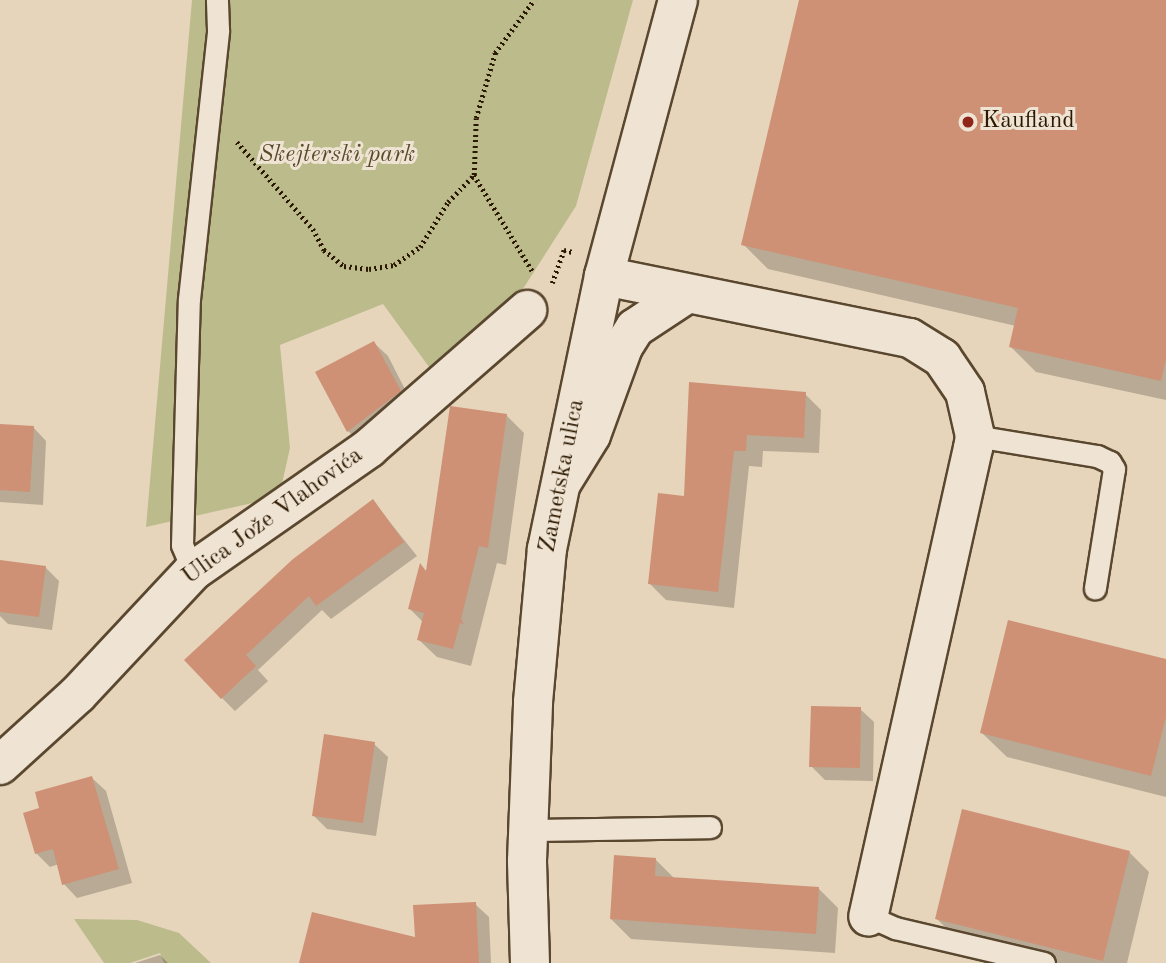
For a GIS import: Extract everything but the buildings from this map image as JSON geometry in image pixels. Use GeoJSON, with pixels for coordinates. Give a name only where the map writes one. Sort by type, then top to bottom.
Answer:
{"type":"FeatureCollection","features":[{"type":"Feature","properties":{"kind":"street","name":"Zametska ulica"},"geometry":{"type":"LineString","coordinates":[[530,963],[528,830],[533,702],[547,549],[604,276],[678,0]]}},
{"type":"Feature","properties":{"kind":"street"},"geometry":{"type":"LineString","coordinates":[[604,276],[685,295],[835,320],[919,342],[942,358],[960,381],[975,436],[868,916]]}},
{"type":"Feature","properties":{"kind":"street"},"geometry":{"type":"LineString","coordinates":[[561,484],[591,435],[623,347],[635,328],[685,295]]}},
{"type":"Feature","properties":{"kind":"street","name":"Ulica Jože Vlahovića"},"geometry":{"type":"LineString","coordinates":[[0,765],[79,694],[193,571],[369,448],[527,310]]}},
{"type":"Feature","properties":{"kind":"lane"},"geometry":{"type":"LineString","coordinates":[[193,571],[182,545],[188,299],[218,30],[217,0]]}},
{"type":"Feature","properties":{"kind":"lane"},"geometry":{"type":"LineString","coordinates":[[975,436],[1097,456],[1110,462],[1114,469],[1095,588]]}},
{"type":"Feature","properties":{"kind":"lane"},"geometry":{"type":"LineString","coordinates":[[528,830],[710,827]]}},
{"type":"Feature","properties":{"kind":"lane"},"geometry":{"type":"LineString","coordinates":[[868,916],[895,928],[1044,963]]}},
{"type":"Feature","properties":{"kind":"path"},"geometry":{"type":"LineString","coordinates":[[534,0],[495,53],[476,118],[474,175],[534,274],[549,291],[564,250],[574,252]]}},
{"type":"Feature","properties":{"kind":"path"},"geometry":{"type":"LineString","coordinates":[[206,132],[229,132],[313,229],[324,250],[344,266],[369,269],[394,265],[419,247],[448,202],[474,175]]}},
{"type":"Feature","properties":{"kind":"green space","name":"Skejterski park"},"geometry":{"type":"Polygon","coordinates":[[[192,0],[633,0],[576,206],[521,292],[432,371],[383,304],[280,345],[290,448],[279,497],[146,527],[192,0]]]}},
{"type":"Feature","properties":{"kind":"green space"},"geometry":{"type":"Polygon","coordinates":[[[74,919],[137,920],[179,933],[211,963],[164,963],[160,953],[130,963],[104,963],[74,919]]]}},
{"type":"Feature","properties":{"kind":"place","name":"Kaufland"},"geometry":{"type":"Point","coordinates":[968,122]}}]}
